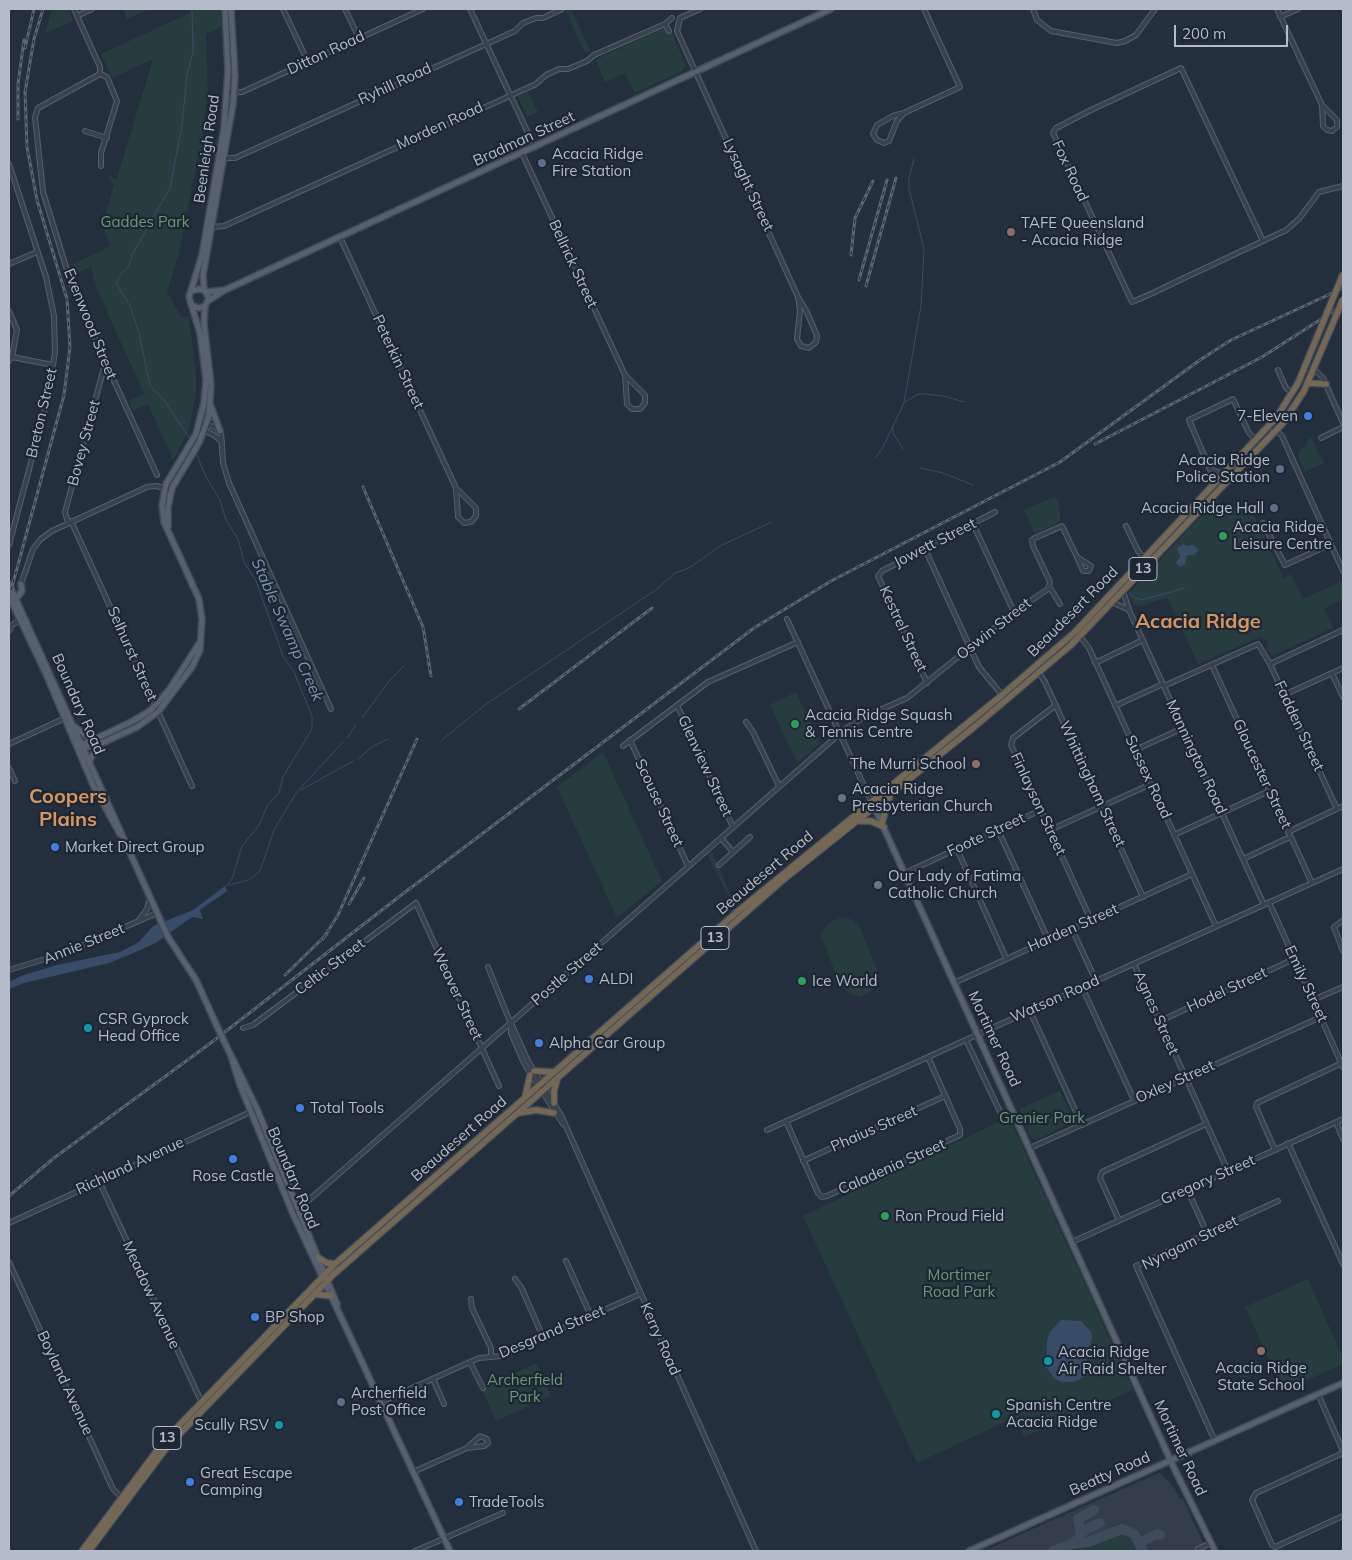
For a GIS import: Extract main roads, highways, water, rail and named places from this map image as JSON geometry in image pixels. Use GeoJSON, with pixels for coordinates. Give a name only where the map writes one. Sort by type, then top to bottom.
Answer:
{"type":"FeatureCollection","features":[{"type":"Feature","properties":{"kind":"highway","name":"Beaudesert Road"},"geometry":{"type":"LineString","coordinates":[[556,1075],[737,912],[1078,634],[1144,558],[1270,424],[1292,394],[1343,274]]}},
{"type":"Feature","properties":{"kind":"highway","name":"Beaudesert Road"},"geometry":{"type":"LineString","coordinates":[[82,1551],[203,1405],[325,1278],[518,1113],[541,1088],[783,880],[1039,673],[1112,602],[1277,430],[1296,406],[1314,370],[1343,299]]}},
{"type":"Feature","properties":{"kind":"highway"},"geometry":{"type":"LineString","coordinates":[[1308,383],[1326,384]]}},
{"type":"Feature","properties":{"kind":"highway"},"geometry":{"type":"LineString","coordinates":[[858,821],[883,825],[890,795]]}},
{"type":"Feature","properties":{"kind":"highway"},"geometry":{"type":"LineString","coordinates":[[525,1097],[532,1073],[556,1075],[554,1103]]}},
{"type":"Feature","properties":{"kind":"highway","name":"Beaudesert Road"},"geometry":{"type":"LineString","coordinates":[[203,1405],[314,1294],[335,1264],[525,1097],[541,1088]]}},
{"type":"Feature","properties":{"kind":"highway"},"geometry":{"type":"LineString","coordinates":[[518,1113],[540,1110],[554,1113]]}},
{"type":"Feature","properties":{"kind":"highway"},"geometry":{"type":"LineString","coordinates":[[319,1258],[327,1263],[335,1264]]}},
{"type":"Feature","properties":{"kind":"highway"},"geometry":{"type":"LineString","coordinates":[[314,1294],[331,1296]]}},
{"type":"Feature","properties":{"kind":"highway","name":"Beaudesert Road"},"geometry":{"type":"LineString","coordinates":[[89,1551],[124,1499]]}},
{"type":"Feature","properties":{"kind":"main road","name":"Beenleigh Road"},"geometry":{"type":"LineString","coordinates":[[192,291],[206,235],[231,93],[225,9]]}},
{"type":"Feature","properties":{"kind":"main road","name":"Beenleigh Road"},"geometry":{"type":"LineString","coordinates":[[205,291],[203,275],[225,158],[231,93],[231,9]]}},
{"type":"Feature","properties":{"kind":"main road","name":"Bradman Street"},"geometry":{"type":"LineString","coordinates":[[206,304],[226,290],[831,9]]}},
{"type":"Feature","properties":{"kind":"main road"},"geometry":{"type":"LineString","coordinates":[[90,760],[95,748],[137,727],[158,712],[192,667],[200,650],[202,619],[199,599],[164,522],[162,510],[164,488],[199,426],[204,403],[206,380],[199,329],[189,297],[192,291],[198,289],[205,291],[204,324],[211,384],[211,406],[206,428],[171,490],[168,528]]}},
{"type":"Feature","properties":{"kind":"main road","name":"Bradman Street"},"geometry":{"type":"LineString","coordinates":[[205,291],[226,290]]}},
{"type":"Feature","properties":{"kind":"main road"},"geometry":{"type":"LineString","coordinates":[[193,306],[199,308],[206,304]]}},
{"type":"Feature","properties":{"kind":"main road"},"geometry":{"type":"LineString","coordinates":[[211,406],[220,430]]}},
{"type":"Feature","properties":{"kind":"main road","name":"Boundary Road"},"geometry":{"type":"LineString","coordinates":[[9,584],[84,746],[121,836],[168,937],[196,980],[231,1056],[295,1212],[450,1551]]}},
{"type":"Feature","properties":{"kind":"main road"},"geometry":{"type":"LineString","coordinates":[[16,599],[22,591],[21,584]]}},
{"type":"Feature","properties":{"kind":"main road","name":"Boundary Road"},"geometry":{"type":"LineString","coordinates":[[9,596],[46,674],[100,800],[121,836]]}},
{"type":"Feature","properties":{"kind":"main road"},"geometry":{"type":"LineString","coordinates":[[84,746],[92,740],[140,718],[155,706],[200,642]]}},
{"type":"Feature","properties":{"kind":"main road"},"geometry":{"type":"LineString","coordinates":[[75,727],[92,740]]}},
{"type":"Feature","properties":{"kind":"main road"},"geometry":{"type":"LineString","coordinates":[[77,749],[106,741]]}},
{"type":"Feature","properties":{"kind":"main road","name":"Mortimer Road"},"geometry":{"type":"LineString","coordinates":[[871,801],[1171,1460],[1215,1551]]}},
{"type":"Feature","properties":{"kind":"main road","name":"Boundary Road"},"geometry":{"type":"LineString","coordinates":[[295,1212],[319,1258],[331,1296],[338,1308]]}},
{"type":"Feature","properties":{"kind":"main road","name":"Beatty Road"},"geometry":{"type":"LineString","coordinates":[[969,1551],[1343,1383]]}},
{"type":"Feature","properties":{"kind":"water"},"geometry":{"type":"Polygon","coordinates":[[[1183,544],[1187,546],[1194,545],[1199,550],[1194,555],[1187,555],[1185,564],[1180,567],[1176,563],[1180,556],[1177,548],[1183,544]]]}},
{"type":"Feature","properties":{"kind":"water"},"geometry":{"type":"Polygon","coordinates":[[[225,886],[226,892],[201,909],[203,919],[192,917],[157,942],[143,949],[109,963],[24,983],[9,989],[9,982],[21,976],[57,965],[120,952],[139,942],[153,926],[193,910],[225,886]]]}},
{"type":"Feature","properties":{"kind":"water"},"geometry":{"type":"Polygon","coordinates":[[[1061,1320],[1081,1321],[1091,1332],[1092,1338],[1087,1354],[1085,1376],[1074,1382],[1062,1382],[1055,1379],[1046,1367],[1047,1340],[1050,1332],[1061,1320]]]}},
{"type":"Feature","properties":{"kind":"waterway","name":"Stable Swamp Creek"},"geometry":{"type":"LineString","coordinates":[[189,437],[163,399],[150,386],[139,333],[130,306],[116,283],[129,266],[132,255],[170,188],[182,125],[187,75],[193,51],[192,9]]}},
{"type":"Feature","properties":{"kind":"waterway"},"geometry":{"type":"LineString","coordinates":[[876,457],[882,449],[904,403],[921,306],[924,249],[909,189],[909,178],[914,159]]}},
{"type":"Feature","properties":{"kind":"waterway"},"geometry":{"type":"LineString","coordinates":[[905,402],[918,394],[944,396],[964,402]]}},
{"type":"Feature","properties":{"kind":"waterway"},"geometry":{"type":"LineString","coordinates":[[893,426],[893,433],[903,449]]}},
{"type":"Feature","properties":{"kind":"waterway","name":"Stable Swamp Creek"},"geometry":{"type":"LineString","coordinates":[[197,455],[205,475],[220,500],[226,520],[238,539],[244,562],[256,581],[283,656],[294,672],[312,716],[312,729],[283,777],[279,793],[267,806],[259,825],[242,846],[232,879],[225,888]]}},
{"type":"Feature","properties":{"kind":"waterway"},"geometry":{"type":"LineString","coordinates":[[920,468],[943,473],[973,485]]}},
{"type":"Feature","properties":{"kind":"waterway"},"geometry":{"type":"LineString","coordinates":[[442,740],[485,705],[657,589],[675,573],[689,568],[720,546],[772,522]]}},
{"type":"Feature","properties":{"kind":"waterway"},"geometry":{"type":"LineString","coordinates":[[1129,593],[1135,598],[1142,600],[1185,588]]}},
{"type":"Feature","properties":{"kind":"waterway"},"geometry":{"type":"LineString","coordinates":[[362,718],[390,680],[404,666]]}},
{"type":"Feature","properties":{"kind":"waterway"},"geometry":{"type":"LineString","coordinates":[[347,738],[356,725]]}},
{"type":"Feature","properties":{"kind":"waterway"},"geometry":{"type":"LineString","coordinates":[[358,759],[373,746],[388,739]]}},
{"type":"Feature","properties":{"kind":"waterway"},"geometry":{"type":"LineString","coordinates":[[229,885],[249,880],[260,871],[274,830],[296,793],[343,742]]}},
{"type":"Feature","properties":{"kind":"waterway"},"geometry":{"type":"LineString","coordinates":[[301,790],[353,761]]}},
{"type":"Feature","properties":{"kind":"railway"},"geometry":{"type":"LineString","coordinates":[[25,48],[34,9]]}},
{"type":"Feature","properties":{"kind":"railway"},"geometry":{"type":"LineString","coordinates":[[9,598],[64,395],[70,347],[67,299],[37,200],[27,147],[25,92],[34,39],[43,9]]}},
{"type":"Feature","properties":{"kind":"railway"},"geometry":{"type":"LineString","coordinates":[[18,119],[18,84],[24,40]]}},
{"type":"Feature","properties":{"kind":"railway"},"geometry":{"type":"LineString","coordinates":[[866,286],[896,178]]}},
{"type":"Feature","properties":{"kind":"railway"},"geometry":{"type":"LineString","coordinates":[[859,280],[887,180]]}},
{"type":"Feature","properties":{"kind":"railway"},"geometry":{"type":"LineString","coordinates":[[851,255],[855,218],[873,181]]}},
{"type":"Feature","properties":{"kind":"railway"},"geometry":{"type":"LineString","coordinates":[[9,1196],[54,1158],[212,1042],[400,896],[754,628],[831,581],[1060,462],[1200,360],[1231,340],[1343,288]]}},
{"type":"Feature","properties":{"kind":"railway"},"geometry":{"type":"LineString","coordinates":[[1095,444],[1262,357],[1343,305]]}},
{"type":"Feature","properties":{"kind":"railway"},"geometry":{"type":"LineString","coordinates":[[363,487],[423,627],[431,676]]}},
{"type":"Feature","properties":{"kind":"railway"},"geometry":{"type":"LineString","coordinates":[[519,709],[652,608]]}},
{"type":"Feature","properties":{"kind":"railway"},"geometry":{"type":"LineString","coordinates":[[323,939],[338,915],[417,739]]}},
{"type":"Feature","properties":{"kind":"railway"},"geometry":{"type":"LineString","coordinates":[[349,904],[364,878]]}},
{"type":"Feature","properties":{"kind":"railway"},"geometry":{"type":"LineString","coordinates":[[285,975],[327,934]]}},
{"type":"Feature","properties":{"kind":"place","name":"Acacia Ridge Fire Station"},"geometry":{"type":"Point","coordinates":[542,163]}},
{"type":"Feature","properties":{"kind":"place","name":"TAFE Queensland - Acacia Ridge"},"geometry":{"type":"Point","coordinates":[1011,232]}},
{"type":"Feature","properties":{"kind":"place","name":"7-Eleven"},"geometry":{"type":"Point","coordinates":[1308,416]}},
{"type":"Feature","properties":{"kind":"place","name":"Acacia Ridge Police Station"},"geometry":{"type":"Point","coordinates":[1280,469]}},
{"type":"Feature","properties":{"kind":"place","name":"Acacia Ridge Hall"},"geometry":{"type":"Point","coordinates":[1274,508]}},
{"type":"Feature","properties":{"kind":"place","name":"Acacia Ridge Leisure Centre"},"geometry":{"type":"Point","coordinates":[1223,536]}},
{"type":"Feature","properties":{"kind":"place","name":"Acacia Ridge Squash & Tennis Centre"},"geometry":{"type":"Point","coordinates":[795,724]}},
{"type":"Feature","properties":{"kind":"place","name":"The Murri School"},"geometry":{"type":"Point","coordinates":[976,764]}},
{"type":"Feature","properties":{"kind":"place","name":"Acacia Ridge Presbyterian Church"},"geometry":{"type":"Point","coordinates":[842,798]}},
{"type":"Feature","properties":{"kind":"place","name":"Market Direct Group"},"geometry":{"type":"Point","coordinates":[55,847]}},
{"type":"Feature","properties":{"kind":"place","name":"Our Lady of Fatima Catholic Church"},"geometry":{"type":"Point","coordinates":[878,885]}},
{"type":"Feature","properties":{"kind":"place","name":"ALDI"},"geometry":{"type":"Point","coordinates":[589,979]}},
{"type":"Feature","properties":{"kind":"place","name":"Ice World"},"geometry":{"type":"Point","coordinates":[802,981]}},
{"type":"Feature","properties":{"kind":"place","name":"CSR Gyprock Head Office"},"geometry":{"type":"Point","coordinates":[88,1028]}},
{"type":"Feature","properties":{"kind":"place","name":"Alpha Car Group"},"geometry":{"type":"Point","coordinates":[539,1043]}},
{"type":"Feature","properties":{"kind":"place","name":"Total Tools"},"geometry":{"type":"Point","coordinates":[300,1108]}},
{"type":"Feature","properties":{"kind":"place","name":"Rose Castle"},"geometry":{"type":"Point","coordinates":[233,1159]}},
{"type":"Feature","properties":{"kind":"place","name":"Ron Proud Field"},"geometry":{"type":"Point","coordinates":[885,1216]}},
{"type":"Feature","properties":{"kind":"place","name":"BP Shop"},"geometry":{"type":"Point","coordinates":[255,1317]}},
{"type":"Feature","properties":{"kind":"place","name":"Acacia Ridge State School"},"geometry":{"type":"Point","coordinates":[1261,1351]}},
{"type":"Feature","properties":{"kind":"place","name":"Acacia Ridge Air Raid Shelter"},"geometry":{"type":"Point","coordinates":[1048,1361]}},
{"type":"Feature","properties":{"kind":"place","name":"Archerfield Post Office"},"geometry":{"type":"Point","coordinates":[341,1402]}},
{"type":"Feature","properties":{"kind":"place","name":"Spanish Centre Acacia Ridge"},"geometry":{"type":"Point","coordinates":[996,1414]}},
{"type":"Feature","properties":{"kind":"place","name":"Scully RSV"},"geometry":{"type":"Point","coordinates":[279,1425]}},
{"type":"Feature","properties":{"kind":"place","name":"Great Escape Camping"},"geometry":{"type":"Point","coordinates":[190,1482]}},
{"type":"Feature","properties":{"kind":"place","name":"TradeTools"},"geometry":{"type":"Point","coordinates":[459,1502]}},
{"type":"Feature","properties":{"kind":"district","name":"Acacia Ridge"},"geometry":{"type":"Point","coordinates":[1198,622]}},
{"type":"Feature","properties":{"kind":"district","name":"Coopers Plains"},"geometry":{"type":"Point","coordinates":[68,808]}},
{"type":"Feature","properties":{"kind":"park label","name":"Gaddes Park"},"geometry":{"type":"Point","coordinates":[145,222]}},
{"type":"Feature","properties":{"kind":"park label","name":"Grenier Park"},"geometry":{"type":"Point","coordinates":[1042,1118]}},
{"type":"Feature","properties":{"kind":"park label","name":"Mortimer Road Park"},"geometry":{"type":"Point","coordinates":[959,1284]}},
{"type":"Feature","properties":{"kind":"park label","name":"Archerfield Park"},"geometry":{"type":"Point","coordinates":[525,1388]}}]}
